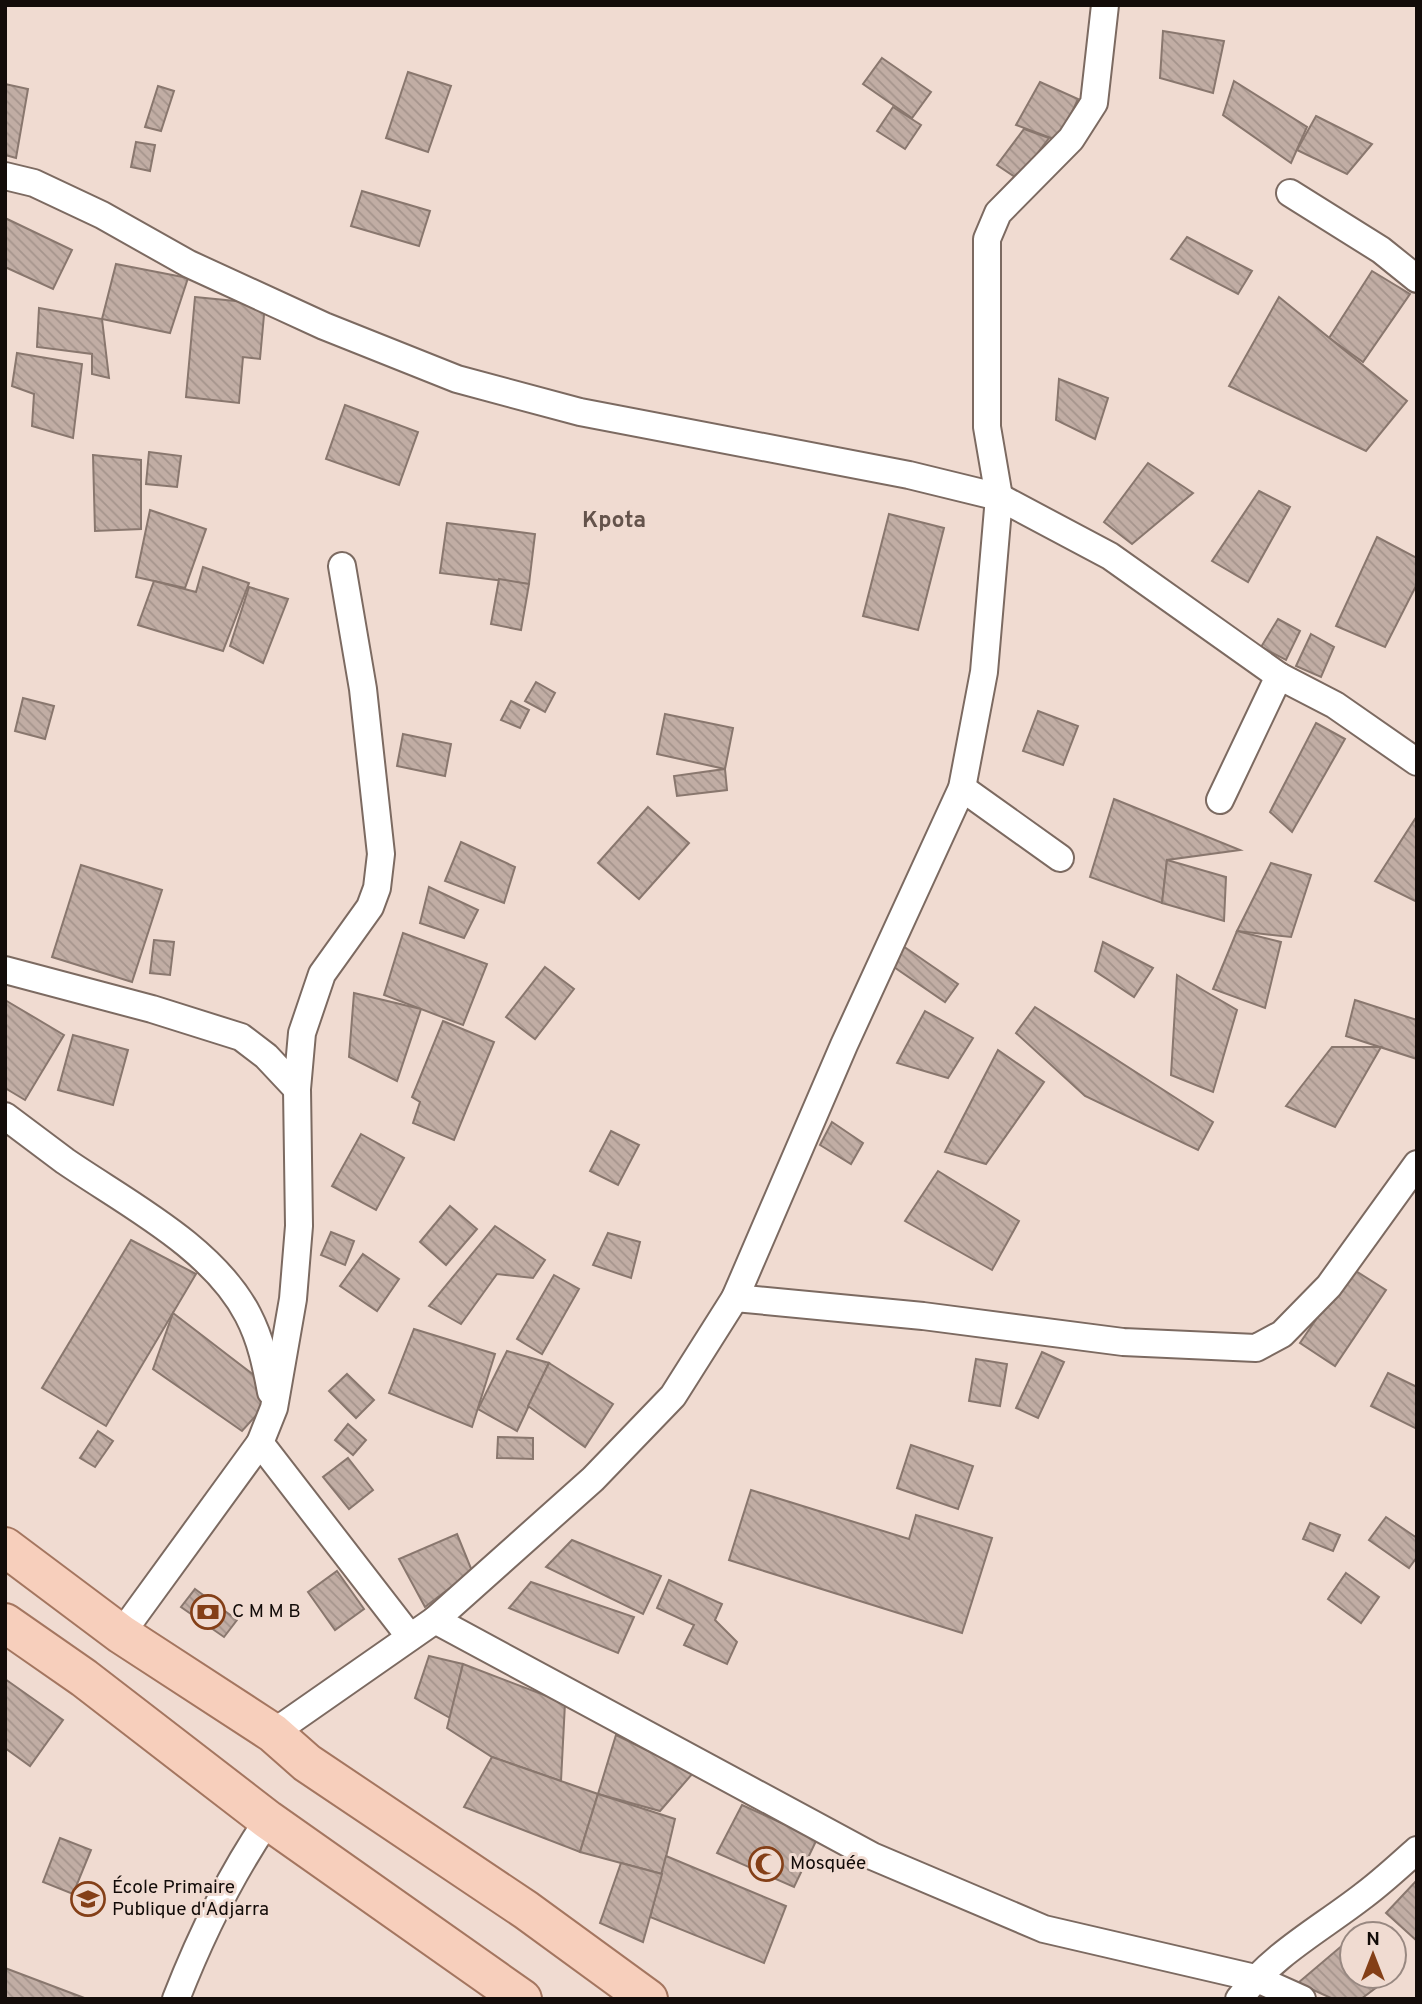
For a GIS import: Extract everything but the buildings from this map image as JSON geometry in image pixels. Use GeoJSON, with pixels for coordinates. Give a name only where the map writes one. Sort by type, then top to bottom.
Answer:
{"type":"FeatureCollection","features":[{"type":"Feature","properties":{"kind":"main road"},"geometry":{"type":"LineString","coordinates":[[5,1547],[121,1634],[273,1733],[307,1763],[526,1910],[648,1999]]}},
{"type":"Feature","properties":{"kind":"main road"},"geometry":{"type":"LineString","coordinates":[[5,1623],[106,1695],[268,1820],[522,1999]]}},
{"type":"Feature","properties":{"kind":"street"},"geometry":{"type":"LineString","coordinates":[[273,1733],[435,1620],[593,1479],[673,1396],[735,1298],[839,1056],[962,788],[984,671],[999,497],[987,428],[987,239],[998,212],[1071,139],[1094,103],[1105,5]]}},
{"type":"Feature","properties":{"kind":"street"},"geometry":{"type":"LineString","coordinates":[[5,176],[34,183],[102,215],[189,264],[324,326],[457,379],[580,412],[909,475],[999,497],[1110,556],[1279,676],[1335,705],[1417,762]]}},
{"type":"Feature","properties":{"kind":"street"},"geometry":{"type":"LineString","coordinates":[[1290,193],[1381,250],[1417,279]]}},
{"type":"Feature","properties":{"kind":"street"},"geometry":{"type":"LineString","coordinates":[[121,1634],[260,1443],[274,1408],[293,1299],[299,1226],[298,1089],[302,1034],[322,974],[370,907],[377,888],[381,854],[363,689],[342,566]]}},
{"type":"Feature","properties":{"kind":"street"},"geometry":{"type":"LineString","coordinates":[[1220,800],[1279,676]]}},
{"type":"Feature","properties":{"kind":"street"},"geometry":{"type":"LineString","coordinates":[[962,788],[1060,858]]}},
{"type":"Feature","properties":{"kind":"street"},"geometry":{"type":"LineString","coordinates":[[5,970],[152,1009],[241,1037],[266,1056],[298,1089]]}},
{"type":"Feature","properties":{"kind":"street"},"geometry":{"type":"LineString","coordinates":[[5,1116],[64,1160],[171,1231],[220,1277],[247,1313],[262,1347],[274,1408]]}},
{"type":"Feature","properties":{"kind":"street"},"geometry":{"type":"LineString","coordinates":[[735,1298],[923,1316],[1110,1341],[1256,1348],[1282,1334],[1329,1286],[1417,1164]]}},
{"type":"Feature","properties":{"kind":"street"},"geometry":{"type":"LineString","coordinates":[[260,1443],[410,1637]]}},
{"type":"Feature","properties":{"kind":"street"},"geometry":{"type":"LineString","coordinates":[[435,1620],[872,1856],[1044,1929],[1255,1978],[1302,1999]]}},
{"type":"Feature","properties":{"kind":"street"},"geometry":{"type":"LineString","coordinates":[[176,1999],[199,1940],[235,1868],[268,1820]]}},
{"type":"Feature","properties":{"kind":"street"},"geometry":{"type":"LineString","coordinates":[[1239,1999],[1255,1978],[1291,1945],[1364,1896],[1417,1850]]}},
{"type":"Feature","properties":{"kind":"place","name":"C M M B"},"geometry":{"type":"Point","coordinates":[208,1612]}},
{"type":"Feature","properties":{"kind":"place","name":"Mosquée"},"geometry":{"type":"Point","coordinates":[766,1864]}},
{"type":"Feature","properties":{"kind":"place","name":"École Primaire Publique d'Adjarra"},"geometry":{"type":"Point","coordinates":[88,1899]}},
{"type":"Feature","properties":{"kind":"district","name":"Kpota"},"geometry":{"type":"Point","coordinates":[614,521]}}]}
